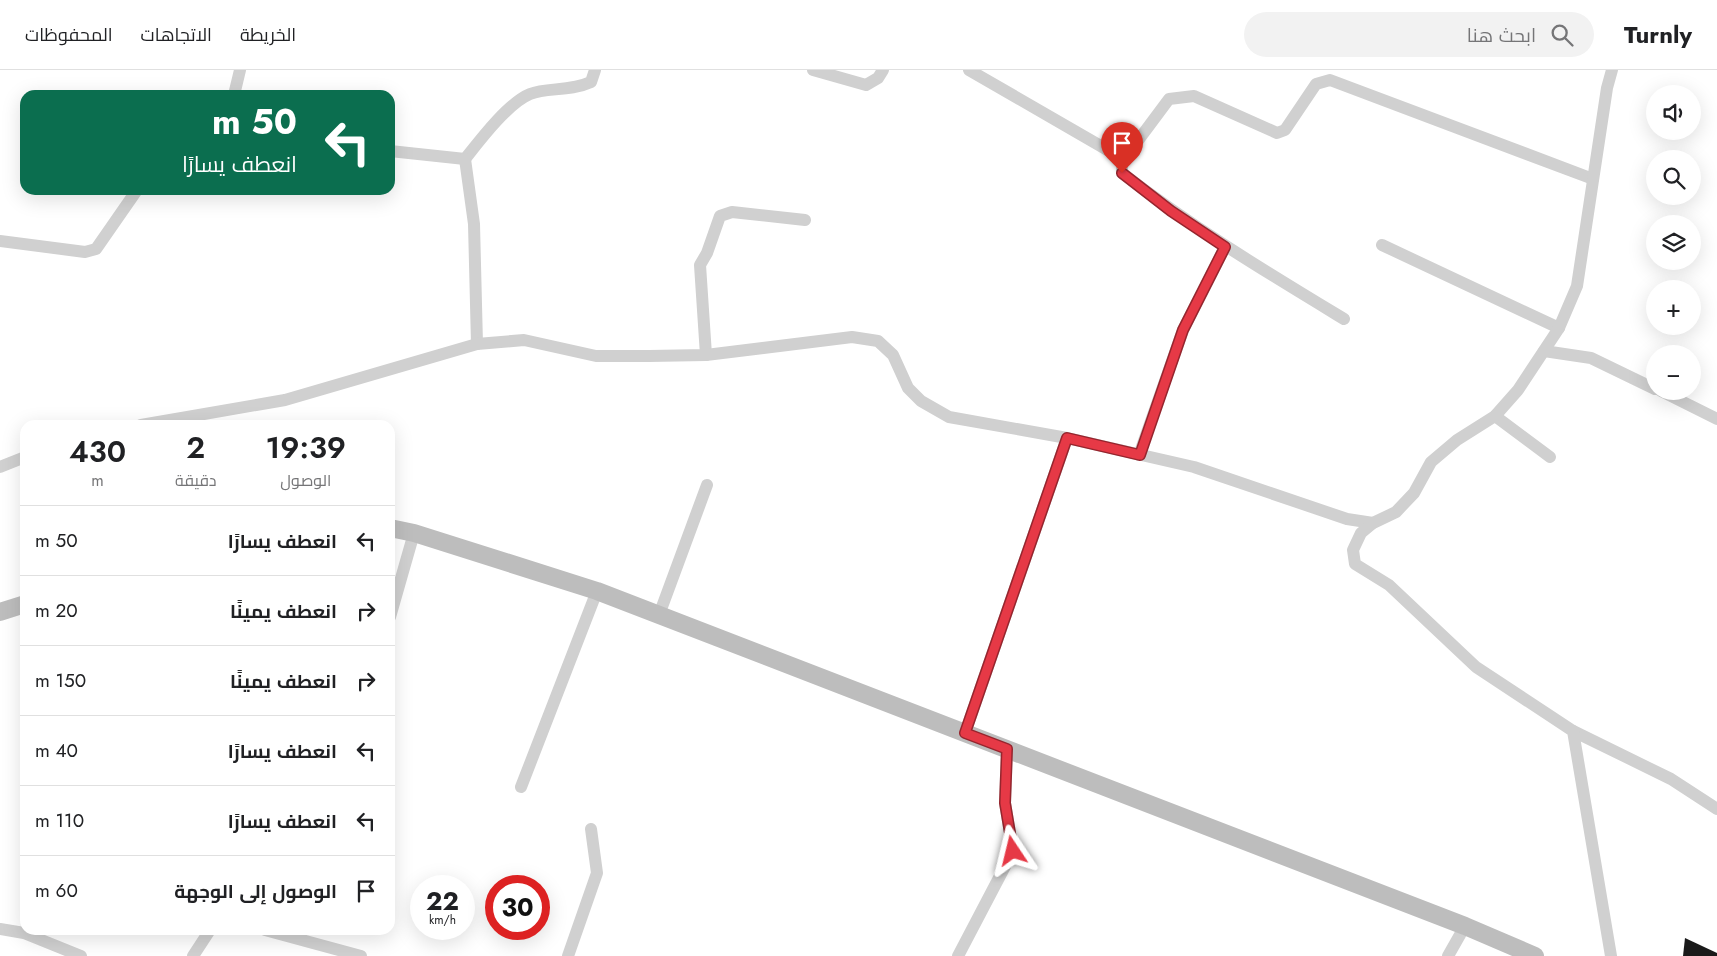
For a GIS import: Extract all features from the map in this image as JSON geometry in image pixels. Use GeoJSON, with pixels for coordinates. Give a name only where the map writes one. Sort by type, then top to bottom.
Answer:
{"type":"FeatureCollection","features":[{"type":"Feature","properties":{"kind":"street"},"geometry":{"type":"LineString","coordinates":[[235,90],[240,70]]}},
{"type":"Feature","properties":{"kind":"street"},"geometry":{"type":"LineString","coordinates":[[477,344],[474,224],[465,159],[511,107],[531,93],[577,88],[591,82],[595,70]]}},
{"type":"Feature","properties":{"kind":"street"},"geometry":{"type":"LineString","coordinates":[[813,70],[866,85],[878,78],[883,70]]}},
{"type":"Feature","properties":{"kind":"street"},"geometry":{"type":"LineString","coordinates":[[969,70],[1110,152],[1122,156]]}},
{"type":"Feature","properties":{"kind":"street"},"geometry":{"type":"LineString","coordinates":[[1612,70],[1607,88],[1577,286],[1559,328],[1518,390],[1495,416],[1456,440],[1431,462],[1414,493],[1396,512],[1373,523],[1361,534],[1353,550],[1355,564],[1389,586],[1476,667],[1572,732],[1671,779],[1717,809]]}},
{"type":"Feature","properties":{"kind":"street"},"geometry":{"type":"LineString","coordinates":[[1122,156],[1131,150],[1169,99],[1194,96],[1277,133],[1285,130],[1316,84],[1330,80],[1593,178]]}},
{"type":"Feature","properties":{"kind":"street"},"geometry":{"type":"LineString","coordinates":[[395,152],[465,159]]}},
{"type":"Feature","properties":{"kind":"street"},"geometry":{"type":"LineString","coordinates":[[1122,156],[1122,173],[1171,211],[1225,247],[1344,319]]}},
{"type":"Feature","properties":{"kind":"street"},"geometry":{"type":"LineString","coordinates":[[0,241],[85,252],[96,249],[134,195]]}},
{"type":"Feature","properties":{"kind":"street"},"geometry":{"type":"LineString","coordinates":[[706,355],[700,265],[707,253],[720,216],[732,212],[806,220]]}},
{"type":"Feature","properties":{"kind":"street"},"geometry":{"type":"LineString","coordinates":[[1382,245],[1559,328]]}},
{"type":"Feature","properties":{"kind":"street"},"geometry":{"type":"LineString","coordinates":[[1140,455],[1183,330],[1225,247]]}},
{"type":"Feature","properties":{"kind":"street"},"geometry":{"type":"LineString","coordinates":[[170,420],[286,400],[477,344],[524,340],[596,356],[706,355],[852,337],[878,341],[893,356],[908,388],[921,401],[949,417],[1067,438],[1194,467],[1347,519],[1373,523]]}},
{"type":"Feature","properties":{"kind":"street"},"geometry":{"type":"LineString","coordinates":[[1544,351],[1591,358],[1646,384]]}},
{"type":"Feature","properties":{"kind":"street"},"geometry":{"type":"LineString","coordinates":[[1682,400],[1716,415]]}},
{"type":"Feature","properties":{"kind":"street"},"geometry":{"type":"LineString","coordinates":[[1495,416],[1550,457]]}},
{"type":"Feature","properties":{"kind":"street"},"geometry":{"type":"LineString","coordinates":[[965,733],[1067,438]]}},
{"type":"Feature","properties":{"kind":"street"},"geometry":{"type":"LineString","coordinates":[[0,467],[20,459]]}},
{"type":"Feature","properties":{"kind":"street"},"geometry":{"type":"LineString","coordinates":[[659,615],[707,486]]}},
{"type":"Feature","properties":{"kind":"street"},"geometry":{"type":"LineString","coordinates":[[395,529],[414,533],[597,591],[1465,926],[1536,956]]}},
{"type":"Feature","properties":{"kind":"street"},"geometry":{"type":"LineString","coordinates":[[395,600],[414,533]]}},
{"type":"Feature","properties":{"kind":"street"},"geometry":{"type":"LineString","coordinates":[[521,787],[597,591]]}},
{"type":"Feature","properties":{"kind":"street"},"geometry":{"type":"LineString","coordinates":[[0,612],[20,606]]}},
{"type":"Feature","properties":{"kind":"street"},"geometry":{"type":"LineString","coordinates":[[1572,732],[1611,956]]}},
{"type":"Feature","properties":{"kind":"street"},"geometry":{"type":"LineString","coordinates":[[958,956],[1013,851],[1005,803],[1007,749]]}},
{"type":"Feature","properties":{"kind":"street"},"geometry":{"type":"LineString","coordinates":[[568,956],[597,873],[591,829]]}},
{"type":"Feature","properties":{"kind":"street"},"geometry":{"type":"LineString","coordinates":[[1448,956],[1465,926]]}},
{"type":"Feature","properties":{"kind":"street"},"geometry":{"type":"LineString","coordinates":[[0,928],[20,932]]}},
{"type":"Feature","properties":{"kind":"street"},"geometry":{"type":"LineString","coordinates":[[29,935],[81,956]]}},
{"type":"Feature","properties":{"kind":"street"},"geometry":{"type":"LineString","coordinates":[[193,956],[207,935]]}},
{"type":"Feature","properties":{"kind":"street"},"geometry":{"type":"LineString","coordinates":[[283,935],[361,956]]}},
{"type":"Feature","properties":{"kind":"building"},"geometry":{"type":"Polygon","coordinates":[[[1685,938],[1717,953],[1717,956],[1683,956],[1685,938]]]}},
{"type":"Feature","properties":{"kind":"route"},"geometry":{"type":"LineString","coordinates":[[1013,851],[1005,803],[1007,749],[965,733],[1067,438],[1140,455],[1183,330],[1225,247],[1171,211],[1122,173]]}}]}
